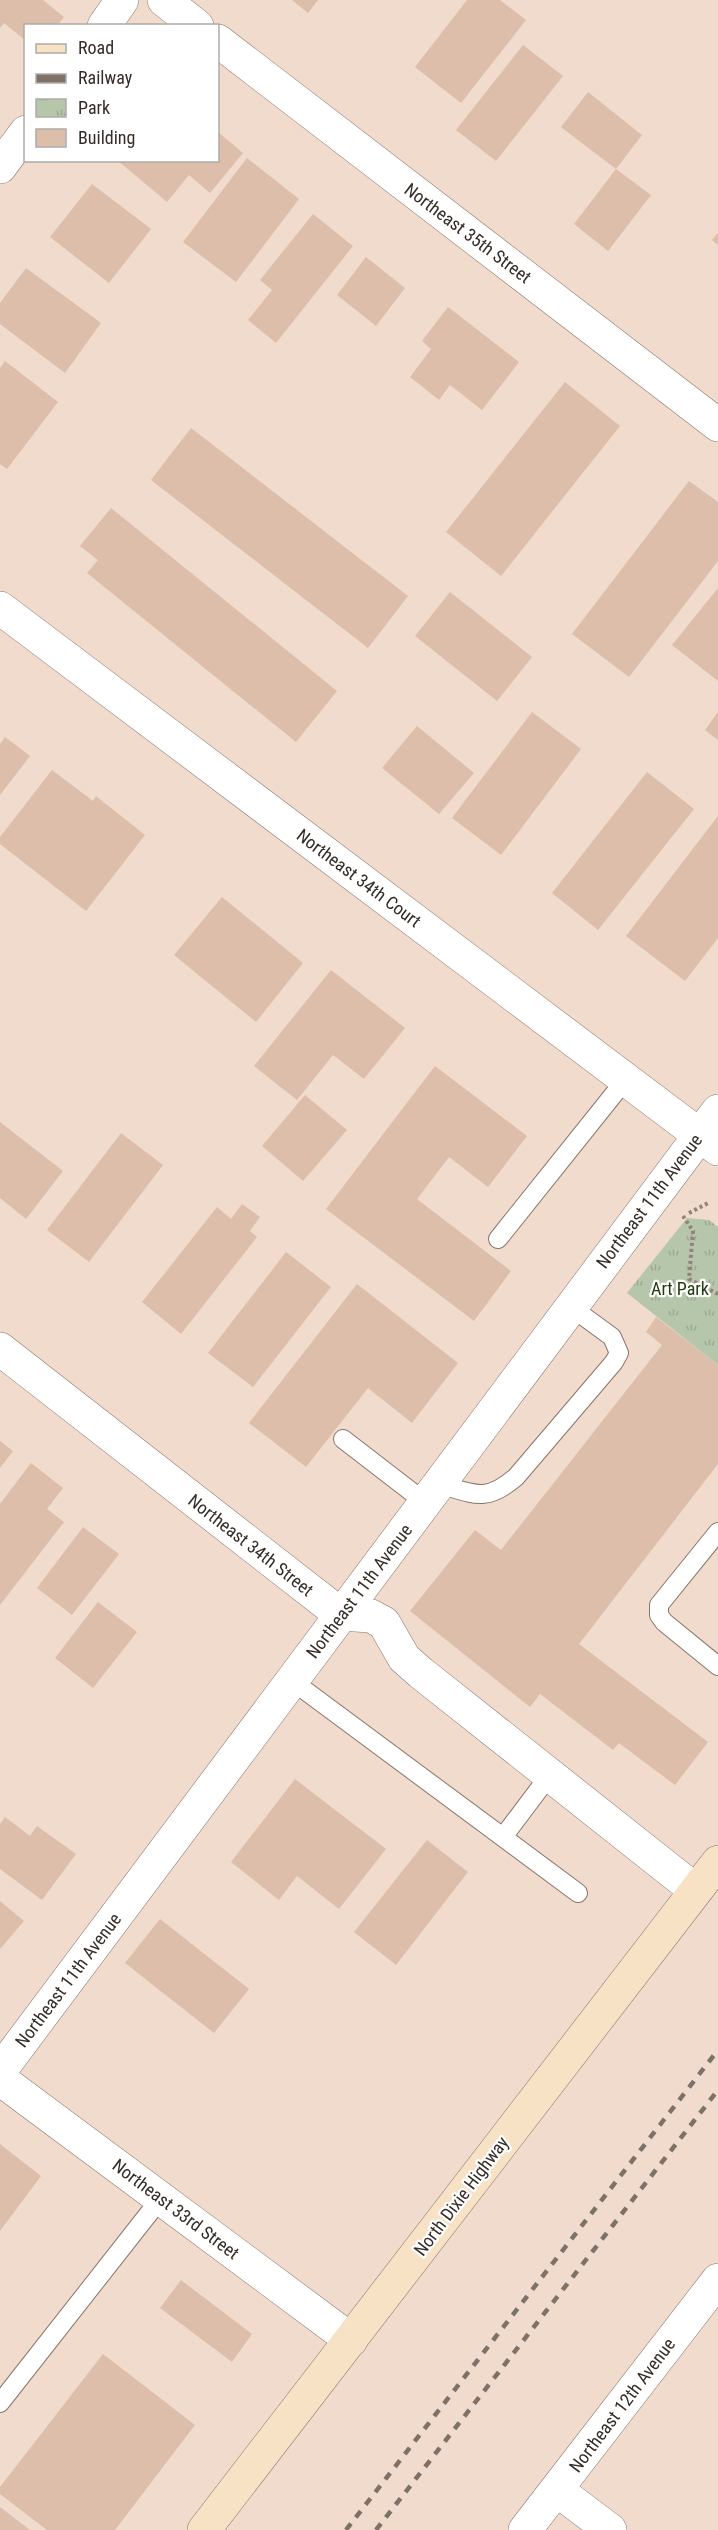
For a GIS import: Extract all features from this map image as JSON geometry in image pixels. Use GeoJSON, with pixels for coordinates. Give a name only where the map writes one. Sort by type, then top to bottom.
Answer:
{"type":"FeatureCollection","features":[{"type":"Feature","properties":{"kind":"main road","name":"North Dixie Highway"},"geometry":{"type":"LineString","coordinates":[[204,2530],[718,1862]]}},
{"type":"Feature","properties":{"kind":"street"},"geometry":{"type":"LineString","coordinates":[[105,24],[122,0]]}},
{"type":"Feature","properties":{"kind":"street"},"geometry":{"type":"LineString","coordinates":[[164,0],[194,24]]}},
{"type":"Feature","properties":{"kind":"street","name":"Northeast 35th Street"},"geometry":{"type":"LineString","coordinates":[[219,42],[718,425]]}},
{"type":"Feature","properties":{"kind":"street"},"geometry":{"type":"LineString","coordinates":[[0,167],[24,135]]}},
{"type":"Feature","properties":{"kind":"street","name":"Northeast 34th Court"},"geometry":{"type":"LineString","coordinates":[[0,608],[626,1079],[712,1131]]}},
{"type":"Feature","properties":{"kind":"street","name":"Northeast 11th Avenue"},"geometry":{"type":"LineString","coordinates":[[0,2071],[571,1307],[712,1131]]}},
{"type":"Feature","properties":{"kind":"street","name":"Northeast 34th Street"},"geometry":{"type":"LineString","coordinates":[[0,1349],[340,1614]]}},
{"type":"Feature","properties":{"kind":"street"},"geometry":{"type":"LineString","coordinates":[[340,1614],[371,1617],[384,1623],[404,1658],[549,1776],[695,1890]]}},
{"type":"Feature","properties":{"kind":"street","name":"Northeast 33rd Street"},"geometry":{"type":"LineString","coordinates":[[0,2079],[351,2340]]}},
{"type":"Feature","properties":{"kind":"street","name":"Northeast 12th Avenue"},"geometry":{"type":"LineString","coordinates":[[525,2530],[718,2280]]}},
{"type":"Feature","properties":{"kind":"street"},"geometry":{"type":"LineString","coordinates":[[557,2490],[610,2530]]}},
{"type":"Feature","properties":{"kind":"lane"},"geometry":{"type":"LineString","coordinates":[[498,1239],[626,1079]]}},
{"type":"Feature","properties":{"kind":"lane"},"geometry":{"type":"LineString","coordinates":[[344,1439],[432,1493],[488,1495],[502,1489],[516,1477],[614,1362],[619,1353],[612,1337],[571,1307]]}},
{"type":"Feature","properties":{"kind":"lane"},"geometry":{"type":"LineString","coordinates":[[718,1532],[659,1605],[659,1615],[664,1622],[718,1665]]}},
{"type":"Feature","properties":{"kind":"lane"},"geometry":{"type":"LineString","coordinates":[[291,1680],[578,1893]]}},
{"type":"Feature","properties":{"kind":"lane"},"geometry":{"type":"LineString","coordinates":[[503,1837],[549,1776]]}},
{"type":"Feature","properties":{"kind":"lane"},"geometry":{"type":"LineString","coordinates":[[0,2403],[161,2198]]}},
{"type":"Feature","properties":{"kind":"path"},"geometry":{"type":"LineString","coordinates":[[710,1202],[683,1216],[693,1231],[689,1279],[718,1294]]}},
{"type":"Feature","properties":{"kind":"green space","name":"Art Park"},"geometry":{"type":"Polygon","coordinates":[[[687,1218],[709,1220],[718,1227],[718,1365],[627,1293],[687,1218]]]}},
{"type":"Feature","properties":{"kind":"building"},"geometry":{"type":"Polygon","coordinates":[[[0,0],[43,0],[64,17],[59,24],[24,24],[24,39],[4,23],[0,28],[0,0]]]}},
{"type":"Feature","properties":{"kind":"building"},"geometry":{"type":"Polygon","coordinates":[[[292,0],[318,0],[308,13],[292,0]]]}},
{"type":"Feature","properties":{"kind":"building"},"geometry":{"type":"Polygon","coordinates":[[[467,0],[500,0],[526,20],[461,103],[415,67],[467,0]]]}},
{"type":"Feature","properties":{"kind":"building"},"geometry":{"type":"Polygon","coordinates":[[[523,45],[563,76],[496,161],[456,130],[523,45]]]}},
{"type":"Feature","properties":{"kind":"building"},"geometry":{"type":"Polygon","coordinates":[[[588,92],[642,135],[616,169],[561,127],[588,92]]]}},
{"type":"Feature","properties":{"kind":"building"},"geometry":{"type":"Polygon","coordinates":[[[219,133],[243,153],[210,193],[189,175],[167,202],[119,162],[219,162],[219,133]]]}},
{"type":"Feature","properties":{"kind":"building"},"geometry":{"type":"Polygon","coordinates":[[[247,158],[299,199],[236,282],[183,242],[247,158]]]}},
{"type":"Feature","properties":{"kind":"building"},"geometry":{"type":"Polygon","coordinates":[[[616,169],[651,195],[608,251],[574,224],[616,169]]]}},
{"type":"Feature","properties":{"kind":"building"},"geometry":{"type":"Polygon","coordinates":[[[92,184],[151,229],[109,283],[50,237],[92,184]]]}},
{"type":"Feature","properties":{"kind":"building"},"geometry":{"type":"Polygon","coordinates":[[[313,214],[353,246],[276,343],[248,320],[272,290],[260,280],[313,214]]]}},
{"type":"Feature","properties":{"kind":"building"},"geometry":{"type":"Polygon","coordinates":[[[718,233],[718,245],[712,240],[718,233]]]}},
{"type":"Feature","properties":{"kind":"building"},"geometry":{"type":"Polygon","coordinates":[[[366,257],[405,288],[376,326],[337,295],[366,257]]]}},
{"type":"Feature","properties":{"kind":"building"},"geometry":{"type":"Polygon","coordinates":[[[26,268],[101,323],[65,373],[0,324],[0,303],[26,268]]]}},
{"type":"Feature","properties":{"kind":"building"},"geometry":{"type":"Polygon","coordinates":[[[448,307],[519,362],[482,410],[450,385],[439,400],[410,377],[431,349],[422,341],[448,307]]]}},
{"type":"Feature","properties":{"kind":"building"},"geometry":{"type":"Polygon","coordinates":[[[5,361],[58,402],[7,469],[0,464],[0,368],[5,361]]]}},
{"type":"Feature","properties":{"kind":"building"},"geometry":{"type":"Polygon","coordinates":[[[565,382],[620,426],[501,576],[446,532],[565,382]]]}},
{"type":"Feature","properties":{"kind":"building"},"geometry":{"type":"Polygon","coordinates":[[[191,428],[408,596],[368,648],[151,480],[191,428]]]}},
{"type":"Feature","properties":{"kind":"building"},"geometry":{"type":"Polygon","coordinates":[[[689,481],[718,502],[718,561],[629,677],[572,634],[689,481]]]}},
{"type":"Feature","properties":{"kind":"building"},"geometry":{"type":"Polygon","coordinates":[[[111,508],[337,691],[296,742],[87,573],[98,560],[80,546],[111,508]]]}},
{"type":"Feature","properties":{"kind":"building"},"geometry":{"type":"Polygon","coordinates":[[[718,588],[718,681],[672,645],[718,588]]]}},
{"type":"Feature","properties":{"kind":"building"},"geometry":{"type":"Polygon","coordinates":[[[450,592],[532,657],[497,701],[415,636],[450,592]]]}},
{"type":"Feature","properties":{"kind":"building"},"geometry":{"type":"Polygon","coordinates":[[[532,712],[581,749],[501,855],[452,818],[532,712]]]}},
{"type":"Feature","properties":{"kind":"building"},"geometry":{"type":"Polygon","coordinates":[[[718,712],[718,740],[705,730],[718,712]]]}},
{"type":"Feature","properties":{"kind":"building"},"geometry":{"type":"Polygon","coordinates":[[[417,726],[474,773],[439,814],[382,768],[417,726]]]}},
{"type":"Feature","properties":{"kind":"building"},"geometry":{"type":"Polygon","coordinates":[[[5,737],[30,756],[0,795],[0,744],[5,737]]]}},
{"type":"Feature","properties":{"kind":"building"},"geometry":{"type":"Polygon","coordinates":[[[52,770],[93,801],[96,796],[145,835],[86,911],[0,844],[0,837],[52,770]]]}},
{"type":"Feature","properties":{"kind":"building"},"geometry":{"type":"Polygon","coordinates":[[[647,772],[694,809],[598,930],[552,893],[647,772]]]}},
{"type":"Feature","properties":{"kind":"building"},"geometry":{"type":"Polygon","coordinates":[[[718,816],[718,938],[685,981],[626,936],[718,816]]]}},
{"type":"Feature","properties":{"kind":"building"},"geometry":{"type":"Polygon","coordinates":[[[222,897],[303,963],[256,1022],[174,955],[222,897]]]}},
{"type":"Feature","properties":{"kind":"building"},"geometry":{"type":"Polygon","coordinates":[[[331,970],[405,1028],[364,1079],[333,1055],[297,1100],[254,1066],[331,970]]]}},
{"type":"Feature","properties":{"kind":"building"},"geometry":{"type":"Polygon","coordinates":[[[435,1066],[527,1136],[488,1187],[449,1157],[417,1199],[511,1271],[474,1321],[326,1209],[435,1066]]]}},
{"type":"Feature","properties":{"kind":"building"},"geometry":{"type":"Polygon","coordinates":[[[305,1095],[347,1130],[303,1181],[262,1146],[305,1095]]]}},
{"type":"Feature","properties":{"kind":"building"},"geometry":{"type":"Polygon","coordinates":[[[0,1122],[63,1171],[26,1219],[0,1198],[0,1122]]]}},
{"type":"Feature","properties":{"kind":"building"},"geometry":{"type":"Polygon","coordinates":[[[121,1133],[163,1165],[89,1262],[47,1230],[121,1133]]]}},
{"type":"Feature","properties":{"kind":"building"},"geometry":{"type":"Polygon","coordinates":[[[242,1204],[260,1217],[250,1231],[257,1237],[181,1334],[142,1302],[217,1207],[231,1219],[242,1204]]]}},
{"type":"Feature","properties":{"kind":"building"},"geometry":{"type":"Polygon","coordinates":[[[286,1252],[331,1287],[253,1387],[208,1353],[286,1252]]]}},
{"type":"Feature","properties":{"kind":"building"},"geometry":{"type":"Polygon","coordinates":[[[357,1284],[458,1363],[412,1423],[368,1388],[306,1467],[249,1423],[357,1284]]]}},
{"type":"Feature","properties":{"kind":"building"},"geometry":{"type":"Polygon","coordinates":[[[656,1317],[718,1365],[718,1464],[579,1644],[708,1742],[675,1785],[619,1743],[613,1750],[540,1694],[530,1707],[410,1611],[475,1530],[501,1550],[662,1345],[646,1332],[656,1317]]]}},
{"type":"Feature","properties":{"kind":"building"},"geometry":{"type":"Polygon","coordinates":[[[0,1441],[13,1451],[0,1468],[0,1441]]]}},
{"type":"Feature","properties":{"kind":"building"},"geometry":{"type":"Polygon","coordinates":[[[31,1463],[63,1488],[47,1509],[64,1522],[0,1605],[0,1504],[31,1463]]]}},
{"type":"Feature","properties":{"kind":"building"},"geometry":{"type":"Polygon","coordinates":[[[83,1527],[119,1554],[72,1615],[37,1588],[83,1527]]]}},
{"type":"Feature","properties":{"kind":"building"},"geometry":{"type":"Polygon","coordinates":[[[98,1602],[137,1632],[93,1688],[55,1658],[98,1602]]]}},
{"type":"Feature","properties":{"kind":"building"},"geometry":{"type":"Polygon","coordinates":[[[295,1779],[386,1849],[339,1909],[297,1876],[279,1900],[231,1862],[295,1779]]]}},
{"type":"Feature","properties":{"kind":"building"},"geometry":{"type":"Polygon","coordinates":[[[5,1817],[30,1836],[37,1826],[76,1854],[42,1900],[0,1869],[0,1824],[5,1817]]]}},
{"type":"Feature","properties":{"kind":"building"},"geometry":{"type":"Polygon","coordinates":[[[427,1840],[468,1872],[396,1965],[354,1932],[427,1840]]]}},
{"type":"Feature","properties":{"kind":"building"},"geometry":{"type":"Polygon","coordinates":[[[0,1901],[24,1921],[0,1949],[0,1901]]]}},
{"type":"Feature","properties":{"kind":"building"},"geometry":{"type":"Polygon","coordinates":[[[160,1919],[249,1989],[214,2033],[125,1963],[160,1919]]]}},
{"type":"Feature","properties":{"kind":"building"},"geometry":{"type":"Polygon","coordinates":[[[0,2144],[41,2176],[0,2231],[0,2144]]]}},
{"type":"Feature","properties":{"kind":"building"},"geometry":{"type":"Polygon","coordinates":[[[181,2280],[252,2334],[232,2362],[160,2308],[181,2280]]]}},
{"type":"Feature","properties":{"kind":"building"},"geometry":{"type":"Polygon","coordinates":[[[103,2354],[195,2425],[115,2530],[47,2530],[0,2494],[0,2487],[103,2354]]]}},
{"type":"Feature","properties":{"kind":"building"},"geometry":{"type":"Polygon","coordinates":[[[0,2507],[30,2530],[0,2530],[0,2507]]]}},
{"type":"Feature","properties":{"kind":"railway"},"geometry":{"type":"LineString","coordinates":[[346,2530],[718,2050]]}},
{"type":"Feature","properties":{"kind":"railway"},"geometry":{"type":"LineString","coordinates":[[376,2530],[718,2090]]}}]}
